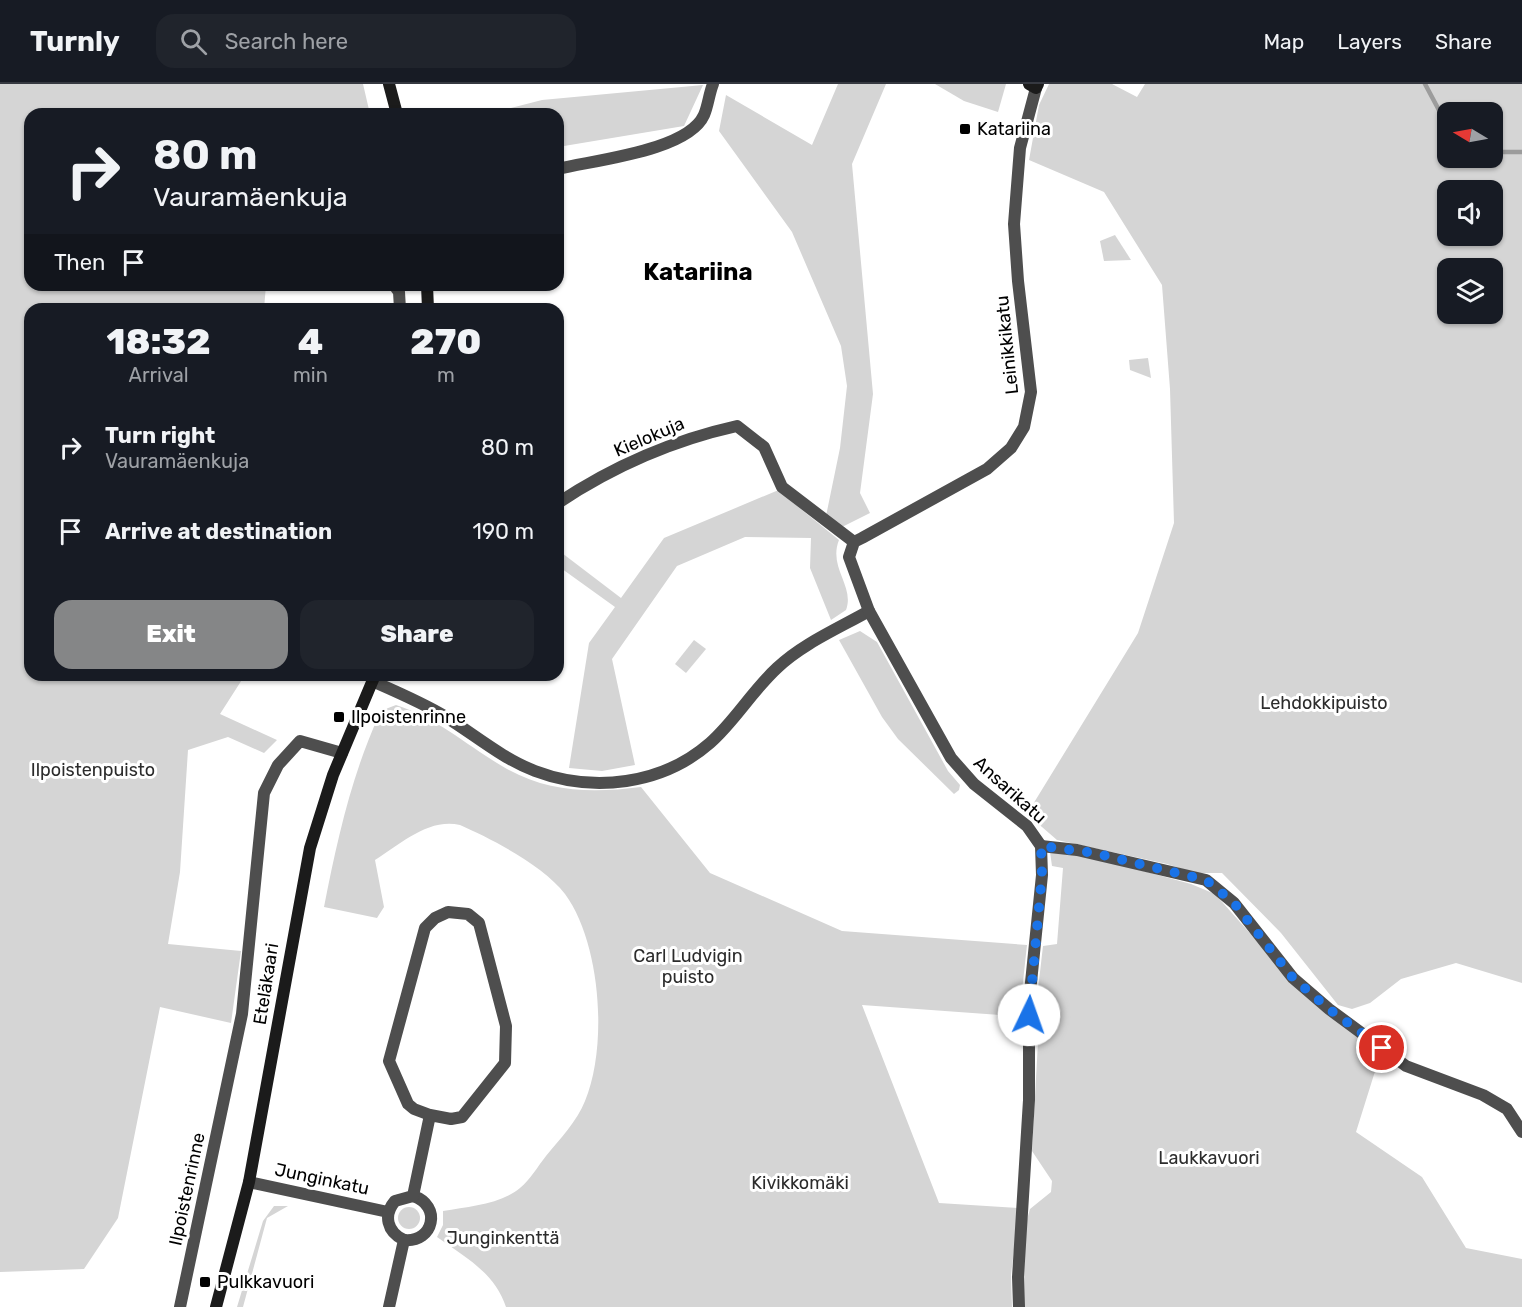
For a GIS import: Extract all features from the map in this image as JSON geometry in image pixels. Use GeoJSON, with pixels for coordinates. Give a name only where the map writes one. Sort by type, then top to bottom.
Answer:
{"type":"FeatureCollection","features":[{"type":"Feature","properties":{"kind":"main road"},"geometry":{"type":"LineString","coordinates":[[389,84],[395,108]]}},
{"type":"Feature","properties":{"kind":"main road","name":"Eteläkaari"},"geometry":{"type":"LineString","coordinates":[[216,1307],[249,1182],[307,859],[319,813],[373,681]]}},
{"type":"Feature","properties":{"kind":"street"},"geometry":{"type":"LineString","coordinates":[[564,169],[651,150],[690,132],[704,116],[713,84]]}},
{"type":"Feature","properties":{"kind":"street","name":"Leinikkikatu"},"geometry":{"type":"LineString","coordinates":[[854,542],[987,469],[1011,448],[1024,427],[1031,392],[1017,281],[1014,224],[1020,148],[1034,85]]}},
{"type":"Feature","properties":{"kind":"street","name":"Kielokuja"},"geometry":{"type":"LineString","coordinates":[[564,499],[588,483],[688,437],[737,426],[765,447],[782,487],[854,542]]}},
{"type":"Feature","properties":{"kind":"street","name":"Ansarikatu"},"geometry":{"type":"LineString","coordinates":[[854,542],[849,550],[850,566],[869,611],[957,767],[974,784],[1027,826],[1041,846],[1042,875],[1029,1002],[1029,1100],[1018,1276],[1019,1307]]}},
{"type":"Feature","properties":{"kind":"street"},"geometry":{"type":"LineString","coordinates":[[379,681],[443,716],[532,771],[563,781],[582,783],[634,780],[666,770],[709,744],[789,657],[869,611]]}},
{"type":"Feature","properties":{"kind":"street","name":"Ilpoistenrinne"},"geometry":{"type":"LineString","coordinates":[[180,1307],[242,1014],[264,793],[278,765],[300,741],[342,753]]}},
{"type":"Feature","properties":{"kind":"street"},"geometry":{"type":"LineString","coordinates":[[1041,846],[1087,852],[1206,880],[1234,903],[1293,978],[1329,1009],[1406,1066],[1483,1095],[1507,1109],[1522,1132]]}},
{"type":"Feature","properties":{"kind":"street"},"geometry":{"type":"LineString","coordinates":[[460,912],[473,917],[484,936],[506,1026],[507,1054],[505,1064],[468,1113],[451,1119],[430,1115],[408,1104],[388,1061],[425,928],[442,914],[460,912]]}},
{"type":"Feature","properties":{"kind":"street"},"geometry":{"type":"LineString","coordinates":[[413,1196],[430,1115]]}},
{"type":"Feature","properties":{"kind":"street","name":"Junginkatu"},"geometry":{"type":"LineString","coordinates":[[249,1182],[388,1212]]}},
{"type":"Feature","properties":{"kind":"street"},"geometry":{"type":"LineString","coordinates":[[413,1196],[420,1198],[430,1208],[432,1222],[425,1235],[404,1240],[398,1237],[389,1226],[388,1212],[400,1197],[413,1196]]}},
{"type":"Feature","properties":{"kind":"street"},"geometry":{"type":"LineString","coordinates":[[389,1307],[404,1240]]}},
{"type":"Feature","properties":{"kind":"green space","name":"Ilpoistenpuisto"},"geometry":{"type":"Polygon","coordinates":[[[0,84],[363,84],[369,108],[24,108],[24,291],[266,291],[264,303],[24,303],[24,681],[241,681],[220,714],[277,740],[264,753],[228,737],[188,750],[180,872],[168,944],[241,951],[231,1023],[160,1007],[118,1218],[84,1269],[0,1272],[0,84]]]}},
{"type":"Feature","properties":{"kind":"green space"},"geometry":{"type":"Polygon","coordinates":[[[838,84],[886,84],[852,164],[873,394],[860,493],[870,513],[842,527],[826,516],[840,448],[847,386],[841,346],[792,232],[719,131],[726,95],[812,145],[838,84]]]}},
{"type":"Feature","properties":{"kind":"green space"},"geometry":{"type":"Polygon","coordinates":[[[935,84],[1006,84],[998,112],[964,101],[935,84]]]}},
{"type":"Feature","properties":{"kind":"green space","name":"Lehdokkipuisto"},"geometry":{"type":"Polygon","coordinates":[[[1049,84],[1112,84],[1137,97],[1145,84],[1522,84],[1522,983],[1456,963],[1401,979],[1370,1003],[1352,1009],[1338,1005],[1281,933],[1222,873],[1195,873],[1167,864],[1057,840],[1027,814],[1138,633],[1174,523],[1170,389],[1162,285],[1104,192],[1029,160],[1039,105],[1049,84]]]}},
{"type":"Feature","properties":{"kind":"green space"},"geometry":{"type":"Polygon","coordinates":[[[703,85],[684,126],[564,146],[564,108],[511,108],[542,100],[703,85]]]}},
{"type":"Feature","properties":{"kind":"green space"},"geometry":{"type":"Polygon","coordinates":[[[1115,235],[1131,260],[1104,261],[1100,241],[1115,235]]]}},
{"type":"Feature","properties":{"kind":"green space"},"geometry":{"type":"Polygon","coordinates":[[[1148,358],[1151,378],[1130,370],[1129,360],[1148,358]]]}},
{"type":"Feature","properties":{"kind":"green space"},"geometry":{"type":"Polygon","coordinates":[[[781,489],[786,497],[839,540],[837,559],[847,593],[846,610],[831,620],[810,568],[811,538],[745,537],[677,566],[612,659],[635,765],[602,771],[569,768],[589,643],[615,607],[564,570],[564,555],[621,598],[664,538],[781,489]]]}},
{"type":"Feature","properties":{"kind":"green space"},"geometry":{"type":"Polygon","coordinates":[[[860,631],[877,642],[948,771],[960,785],[959,790],[954,794],[898,739],[882,717],[839,640],[860,631]]]}},
{"type":"Feature","properties":{"kind":"green space"},"geometry":{"type":"Polygon","coordinates":[[[694,640],[706,649],[686,673],[675,664],[694,640]]]}},
{"type":"Feature","properties":{"kind":"green space"},"geometry":{"type":"Polygon","coordinates":[[[396,705],[440,725],[493,761],[539,783],[589,790],[641,787],[710,873],[842,931],[1027,945],[1020,1009],[1000,1015],[862,1005],[939,1203],[1019,1208],[1011,1275],[1012,1307],[506,1307],[501,1295],[487,1275],[437,1237],[443,1225],[443,1211],[473,1206],[512,1194],[531,1177],[578,1116],[592,1078],[597,1052],[597,995],[593,967],[587,939],[577,915],[565,894],[556,884],[517,854],[460,825],[437,825],[426,829],[375,860],[384,907],[377,918],[324,907],[340,834],[360,762],[379,715],[383,710],[396,705]]]}},
{"type":"Feature","properties":{"kind":"green space","name":"Laukkavuori"},"geometry":{"type":"Polygon","coordinates":[[[1050,852],[1099,859],[1191,884],[1215,894],[1264,949],[1382,1049],[1356,1132],[1422,1177],[1466,1248],[1522,1259],[1522,1307],[1022,1307],[1026,1223],[1030,1209],[1051,1192],[1052,1181],[1032,1151],[1039,1024],[1037,998],[1043,946],[1057,944],[1063,868],[1052,866],[1050,852]]]}},
{"type":"Feature","properties":{"kind":"green space"},"geometry":{"type":"Polygon","coordinates":[[[274,1206],[288,1206],[267,1218],[243,1307],[237,1307],[263,1221],[274,1206]]]}},
{"type":"Feature","properties":{"kind":"green space"},"geometry":{"type":"Polygon","coordinates":[[[409,1207],[417,1210],[420,1218],[417,1226],[409,1229],[401,1226],[398,1218],[401,1210],[409,1207]]]}},
{"type":"Feature","properties":{"kind":"waterway"},"geometry":{"type":"LineString","coordinates":[[1425,84],[1437,106]]}},
{"type":"Feature","properties":{"kind":"waterway"},"geometry":{"type":"LineString","coordinates":[[1503,152],[1522,152]]}},
{"type":"Feature","properties":{"kind":"place","name":"Katariina"},"geometry":{"type":"Point","coordinates":[965,129]}},
{"type":"Feature","properties":{"kind":"place","name":"Ilpoistenrinne"},"geometry":{"type":"Point","coordinates":[339,717]}},
{"type":"Feature","properties":{"kind":"place","name":"Pulkkavuori"},"geometry":{"type":"Point","coordinates":[205,1282]}},
{"type":"Feature","properties":{"kind":"district","name":"Katariina"},"geometry":{"type":"Point","coordinates":[698,272]}},
{"type":"Feature","properties":{"kind":"route"},"geometry":{"type":"LineString","coordinates":[[1029,1015],[1042,875],[1041,846],[1094,853],[1206,880],[1234,903],[1293,978],[1329,1009],[1382,1048]]}},
{"type":"Feature","properties":{"kind":"park label","name":"Carl Ludvigin puisto"},"geometry":{"type":"Point","coordinates":[688,966]}},
{"type":"Feature","properties":{"kind":"park label","name":"Kivikkomäki"},"geometry":{"type":"Point","coordinates":[800,1183]}},
{"type":"Feature","properties":{"kind":"park label","name":"Junginkenttä"},"geometry":{"type":"Point","coordinates":[503,1238]}}]}
